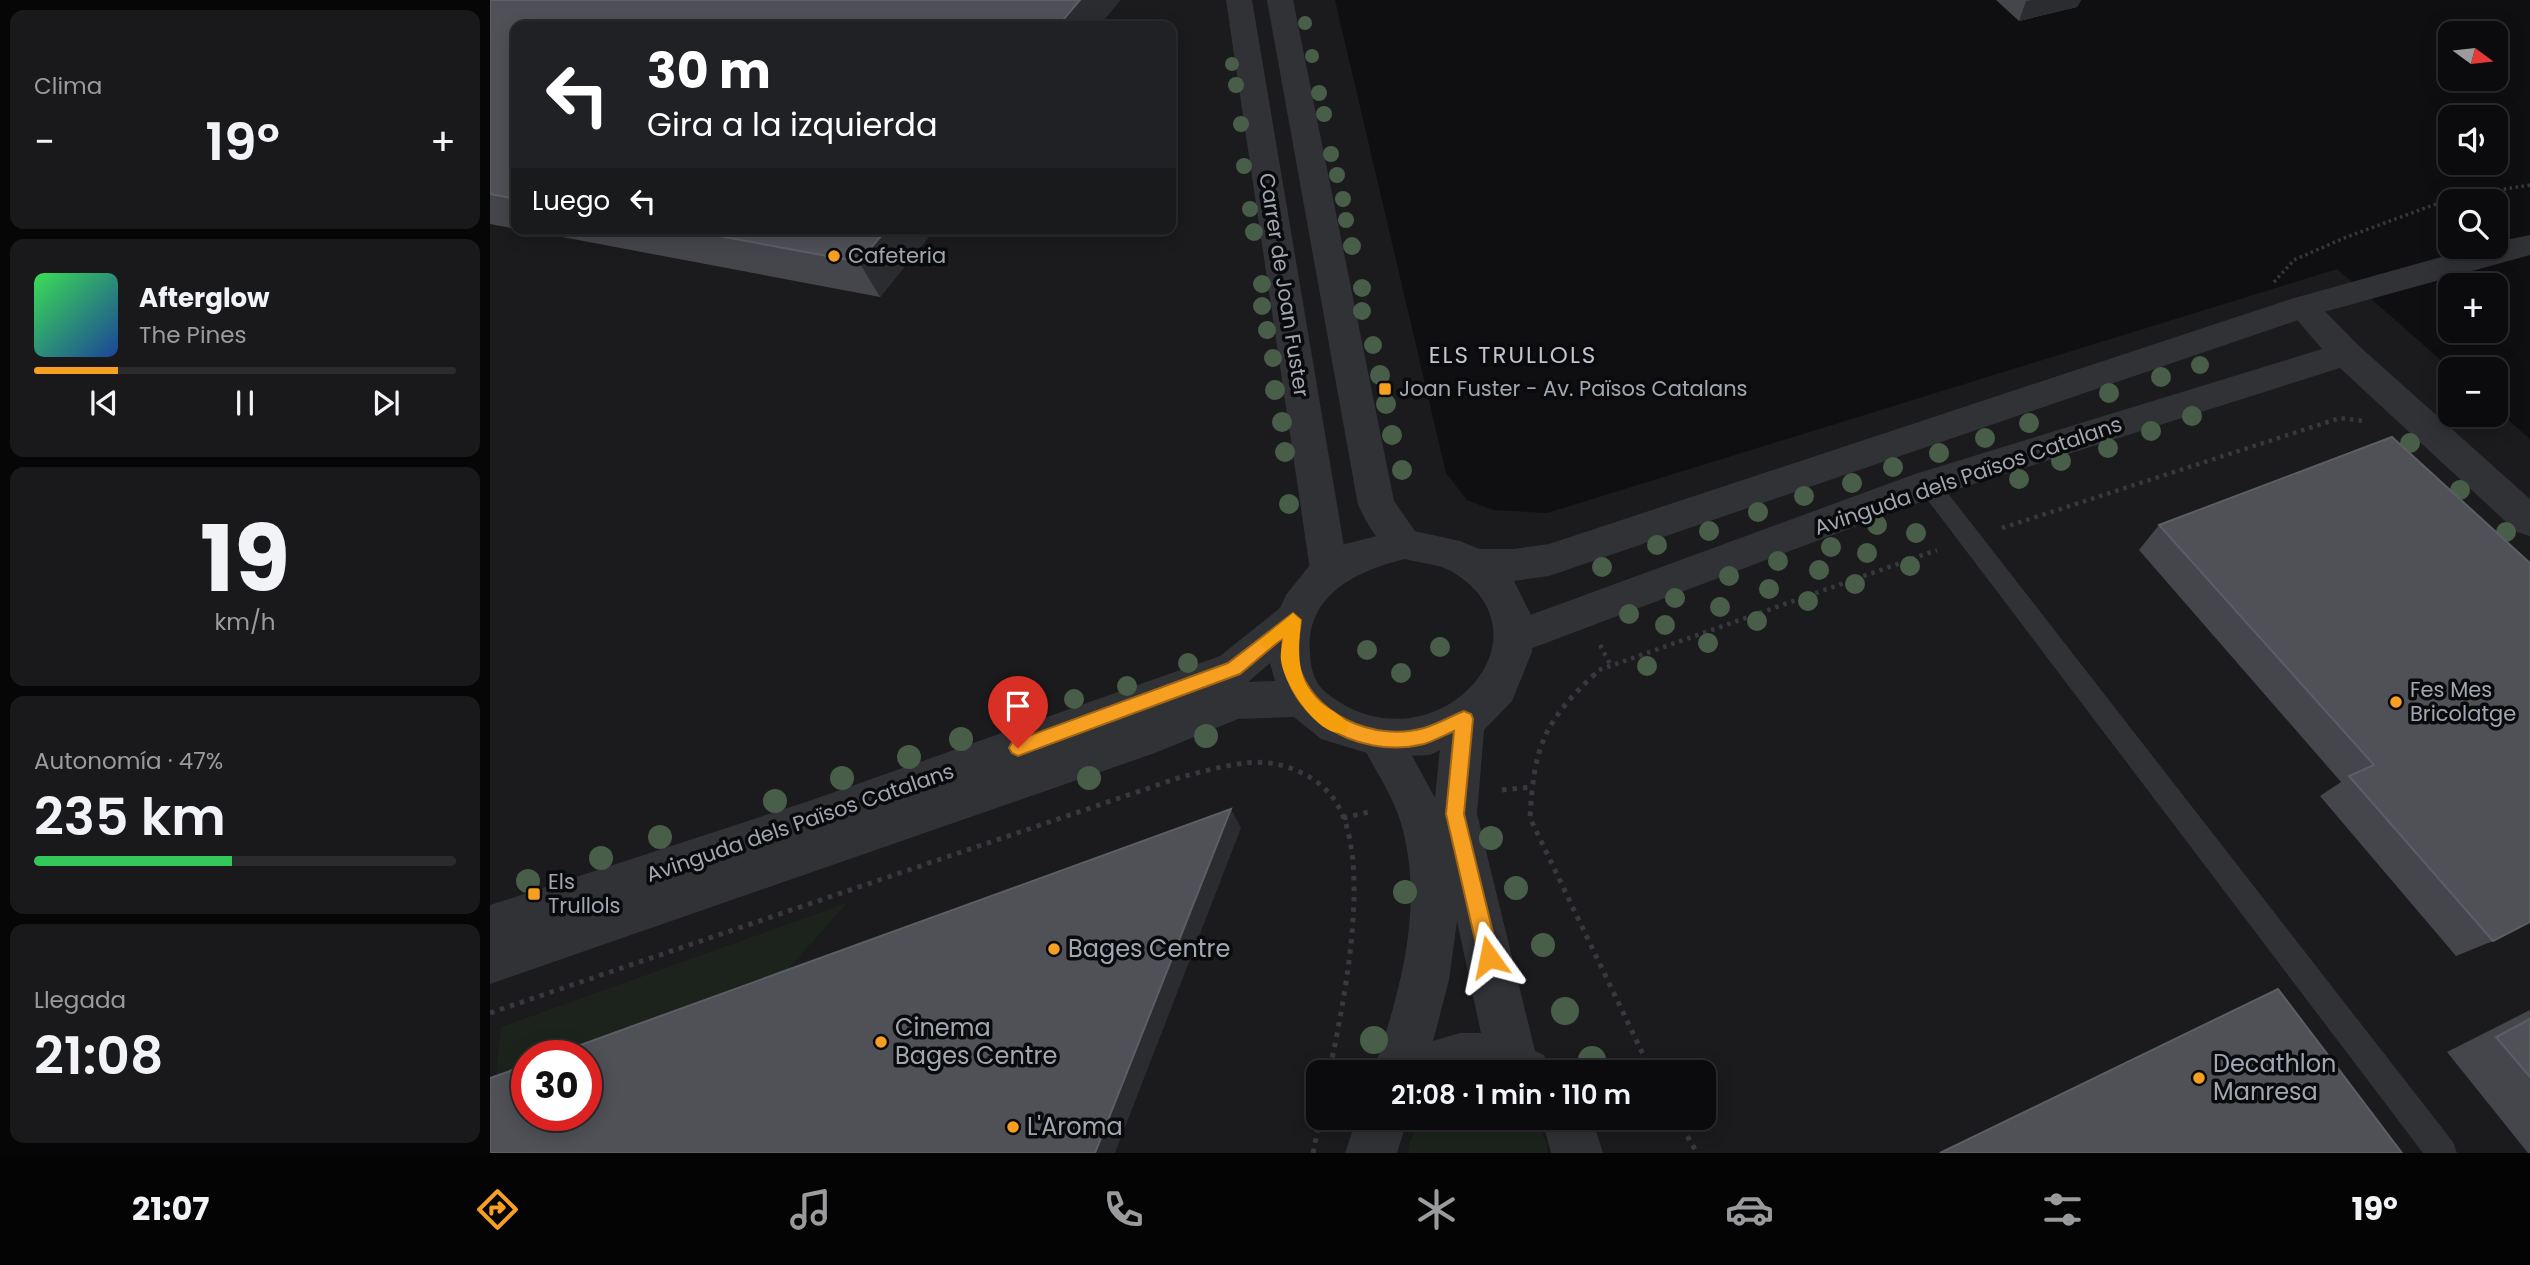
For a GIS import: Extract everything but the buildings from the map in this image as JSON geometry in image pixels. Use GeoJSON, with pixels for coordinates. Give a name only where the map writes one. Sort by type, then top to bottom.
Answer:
{"type":"FeatureCollection","features":[{"type":"Feature","properties":{"kind":"street","name":"Carrer de Joan Fuster"},"geometry":{"type":"LineString","coordinates":[[1239,0],[1329,570]]}},
{"type":"Feature","properties":{"kind":"street"},"geometry":{"type":"LineString","coordinates":[[1280,0],[1373,493],[1376,505],[1405,544]]}},
{"type":"Feature","properties":{"kind":"street"},"geometry":{"type":"LineString","coordinates":[[1476,565],[1514,565],[1549,560],[2302,307],[2503,250],[2530,245]]}},
{"type":"Feature","properties":{"kind":"street"},"geometry":{"type":"LineString","coordinates":[[2302,307],[2346,354],[2530,521]]}},
{"type":"Feature","properties":{"kind":"street","name":"Avinguda dels Països Catalans"},"geometry":{"type":"LineString","coordinates":[[1512,623],[1928,484],[2346,354]]}},
{"type":"Feature","properties":{"kind":"street"},"geometry":{"type":"LineString","coordinates":[[1512,623],[1493,580],[1476,565],[1442,549],[1405,544],[1372,549],[1329,570],[1307,592],[1293,620],[1289,660],[1305,698],[1337,724],[1380,738],[1424,736],[1464,719],[1485,703],[1501,683],[1511,661],[1512,623],[1527,582],[1549,560]]}},
{"type":"Feature","properties":{"kind":"street","name":"Avinguda dels Països Catalans"},"geometry":{"type":"LineString","coordinates":[[490,928],[813,821],[1222,674],[1234,669],[1293,620]]}},
{"type":"Feature","properties":{"kind":"street","name":"Avinguda dels Països Catalans"},"geometry":{"type":"LineString","coordinates":[[490,960],[1155,734],[1236,701],[1305,698]]}},
{"type":"Feature","properties":{"kind":"street"},"geometry":{"type":"LineString","coordinates":[[1464,719],[1455,814],[1517,1060]]}},
{"type":"Feature","properties":{"kind":"street"},"geometry":{"type":"LineString","coordinates":[[1380,738],[1422,819],[1437,886],[1424,991],[1402,1060]]}},
{"type":"Feature","properties":{"kind":"street"},"geometry":{"type":"LineString","coordinates":[[1457,1060],[1472,1056],[1486,1060]]}},
{"type":"Feature","properties":{"kind":"street"},"geometry":{"type":"LineString","coordinates":[[1371,1153],[1379,1130]]}},
{"type":"Feature","properties":{"kind":"street"},"geometry":{"type":"LineString","coordinates":[[1570,1130],[1577,1153]]}},
{"type":"Feature","properties":{"kind":"lane"},"geometry":{"type":"LineString","coordinates":[[1928,484],[2442,1153]]}},
{"type":"Feature","properties":{"kind":"path"},"geometry":{"type":"LineString","coordinates":[[2263,321],[2275,276],[2294,260],[2455,197],[2530,185]]}},
{"type":"Feature","properties":{"kind":"path"},"geometry":{"type":"LineString","coordinates":[[1646,1060],[1531,818],[1532,772],[1546,736],[1569,697],[1600,670],[1970,538],[2340,418],[2362,420],[2373,425]]}},
{"type":"Feature","properties":{"kind":"path"},"geometry":{"type":"LineString","coordinates":[[490,1013],[1181,777],[1273,763],[1311,775],[1341,810],[1351,845],[1353,888],[1346,966],[1331,1060]]}},
{"type":"Feature","properties":{"kind":"path"},"geometry":{"type":"LineString","coordinates":[[1313,1153],[1318,1130]]}},
{"type":"Feature","properties":{"kind":"path"},"geometry":{"type":"LineString","coordinates":[[1683,1130],[1697,1153]]}},
{"type":"Feature","properties":{"kind":"shaded area"},"geometry":{"type":"Polygon","coordinates":[[[490,0],[1335,0],[1446,473],[1467,500],[1493,510],[1547,513],[2337,269],[2438,358],[2438,427],[2508,427],[2508,420],[2530,439],[2530,1153],[490,1153],[490,0]]]}},
{"type":"Feature","properties":{"kind":"shaded area"},"geometry":{"type":"Polygon","coordinates":[[[847,903],[782,976],[602,1041],[511,1040],[511,1075],[496,1080],[501,1027],[847,903]]]}},
{"type":"Feature","properties":{"kind":"shaded area"},"geometry":{"type":"Polygon","coordinates":[[[1416,1130],[1540,1130],[1547,1143],[1547,1153],[1408,1153],[1409,1143],[1416,1130]]]}},
{"type":"Feature","properties":{"kind":"slow traffic"},"geometry":{"type":"LineString","coordinates":[[1266,642],[1293,620],[1288,647],[1289,660],[1298,686],[1315,708],[1340,726]]}},
{"type":"Feature","properties":{"kind":"place","name":"Cafeteria"},"geometry":{"type":"Point","coordinates":[834,256]}},
{"type":"Feature","properties":{"kind":"place","name":"Joan Fuster - Av. Països Catalans"},"geometry":{"type":"Point","coordinates":[1385,389]}},
{"type":"Feature","properties":{"kind":"place","name":"Fes Mes Bricolatge"},"geometry":{"type":"Point","coordinates":[2396,702]}},
{"type":"Feature","properties":{"kind":"place","name":"Els Trullols"},"geometry":{"type":"Point","coordinates":[534,894]}},
{"type":"Feature","properties":{"kind":"place","name":"Bages Centre"},"geometry":{"type":"Point","coordinates":[1054,949]}},
{"type":"Feature","properties":{"kind":"place","name":"Cinema Bages Centre"},"geometry":{"type":"Point","coordinates":[881,1042]}},
{"type":"Feature","properties":{"kind":"place","name":"Decathlon Manresa"},"geometry":{"type":"Point","coordinates":[2199,1078]}},
{"type":"Feature","properties":{"kind":"place","name":"L'Aroma"},"geometry":{"type":"Point","coordinates":[1013,1127]}},
{"type":"Feature","properties":{"kind":"district","name":"ELS TRULLOLS"},"geometry":{"type":"Point","coordinates":[1513,355]}},
{"type":"Feature","properties":{"kind":"route"},"geometry":{"type":"LineString","coordinates":[[1018,748],[1234,669],[1293,620],[1288,647],[1289,660],[1298,686],[1315,708],[1337,724],[1365,735],[1394,739],[1438,732],[1464,719],[1455,814],[1489,957]]}}]}
